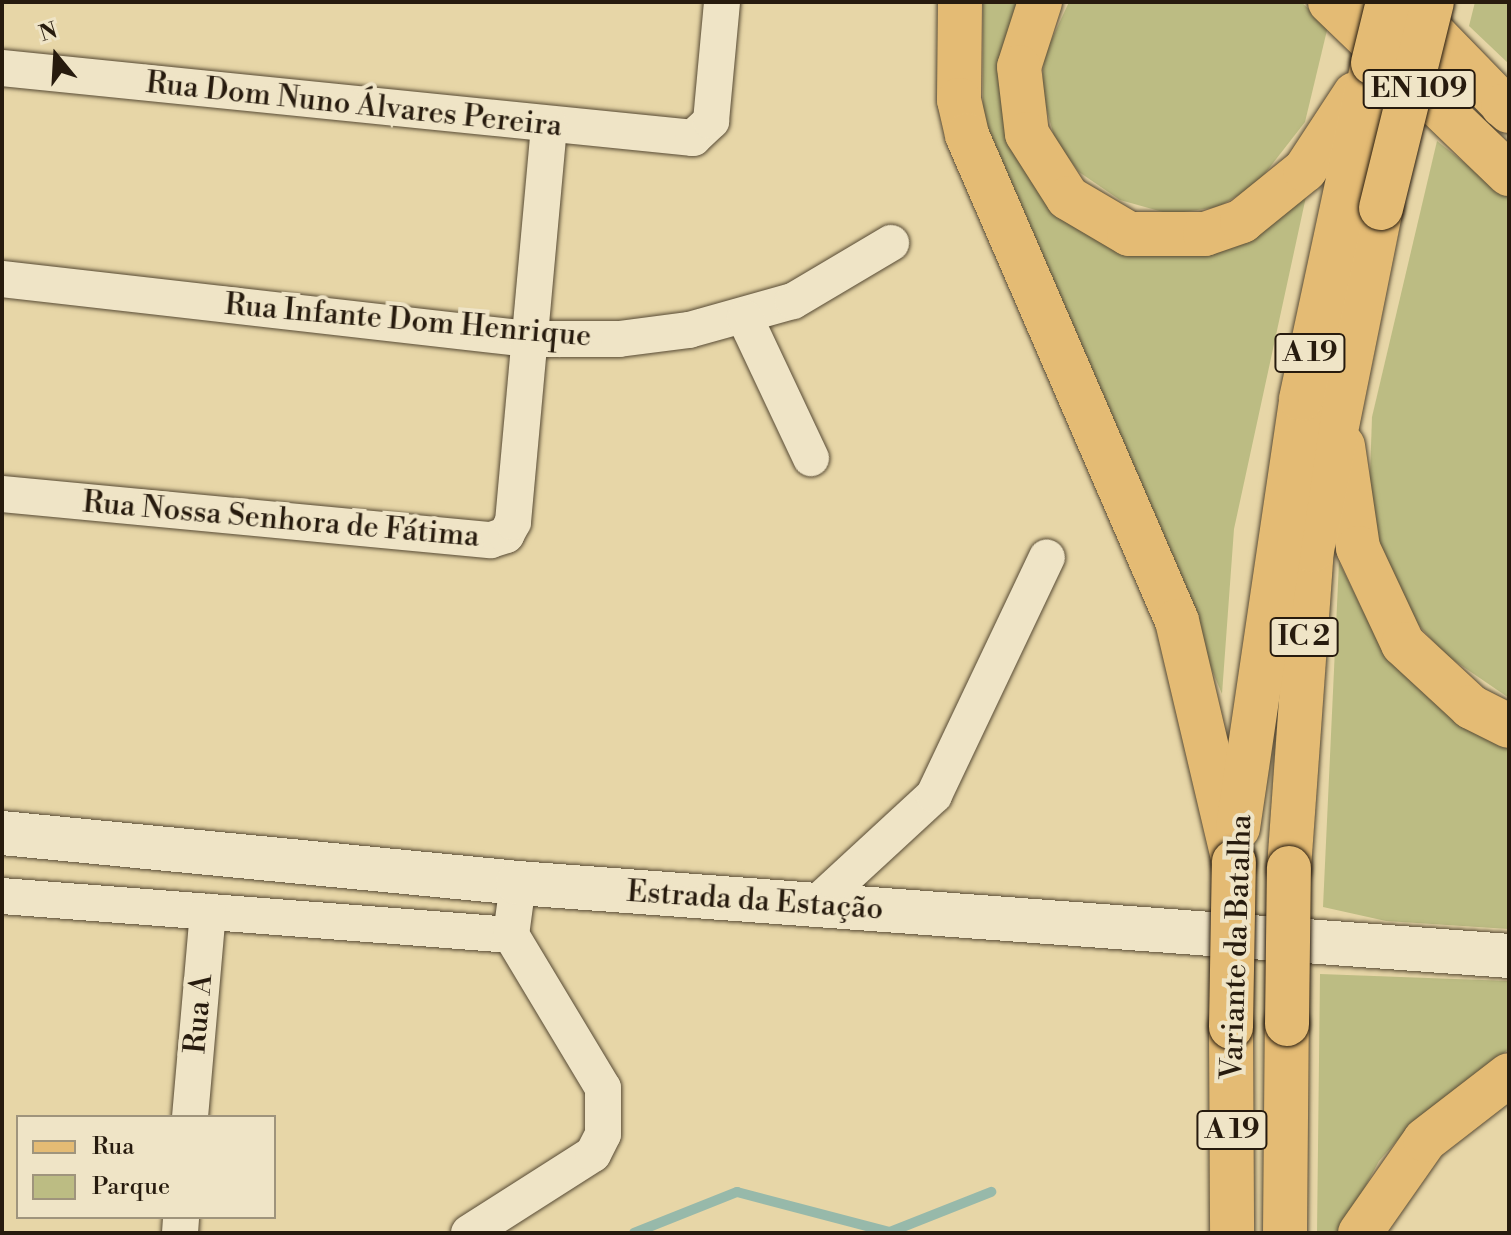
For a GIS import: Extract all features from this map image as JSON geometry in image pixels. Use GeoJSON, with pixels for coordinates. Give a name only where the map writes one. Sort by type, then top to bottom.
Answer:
{"type":"FeatureCollection","features":[{"type":"Feature","properties":{"kind":"main road"},"geometry":{"type":"LineString","coordinates":[[960,2],[959,100],[967,135],[1177,621],[1234,862]]}},
{"type":"Feature","properties":{"kind":"main road"},"geometry":{"type":"LineString","coordinates":[[1040,2],[1019,67],[1027,134],[1068,198],[1129,234],[1205,234],[1275,200],[1328,140],[1373,63]]}},
{"type":"Feature","properties":{"kind":"main road","name":"EN 109"},"geometry":{"type":"LineString","coordinates":[[1330,2],[1509,174]]}},
{"type":"Feature","properties":{"kind":"main road","name":"Variante da Batalha"},"geometry":{"type":"LineString","coordinates":[[1232,1233],[1234,862],[1290,460],[1388,2]]}},
{"type":"Feature","properties":{"kind":"main road","name":"EN 109"},"geometry":{"type":"LineString","coordinates":[[1403,2],[1507,109]]}},
{"type":"Feature","properties":{"kind":"main road","name":"IC 2"},"geometry":{"type":"LineString","coordinates":[[1285,1233],[1289,868],[1312,550],[1381,208],[1432,2]]}},
{"type":"Feature","properties":{"kind":"main road"},"geometry":{"type":"LineString","coordinates":[[1339,408],[1358,548],[1378,602],[1403,644],[1436,680],[1509,726]]}},
{"type":"Feature","properties":{"kind":"main road","name":"Estrada da Estação"},"geometry":{"type":"LineString","coordinates":[[2,833],[518,883],[1509,956]]}},
{"type":"Feature","properties":{"kind":"main road"},"geometry":{"type":"LineString","coordinates":[[1360,1233],[1425,1140],[1509,1075]]}},
{"type":"Feature","properties":{"kind":"street","name":"Rua Dom Nuno Álvares Pereira"},"geometry":{"type":"LineString","coordinates":[[2,68],[693,138],[706,132],[722,2]]}},
{"type":"Feature","properties":{"kind":"street","name":"Rua Nossa Senhora de Fátima"},"geometry":{"type":"LineString","coordinates":[[2,494],[491,540],[513,522],[549,125]]}},
{"type":"Feature","properties":{"kind":"street","name":"Rua Infante Dom Henrique"},"geometry":{"type":"LineString","coordinates":[[2,279],[528,339],[619,339],[745,318],[793,301],[891,243]]}},
{"type":"Feature","properties":{"kind":"street"},"geometry":{"type":"LineString","coordinates":[[745,318],[811,458]]}},
{"type":"Feature","properties":{"kind":"street"},"geometry":{"type":"LineString","coordinates":[[815,905],[934,795],[1047,557]]}},
{"type":"Feature","properties":{"kind":"street"},"geometry":{"type":"LineString","coordinates":[[469,1233],[593,1154],[603,1134],[603,1088],[511,935],[518,883]]}},
{"type":"Feature","properties":{"kind":"street"},"geometry":{"type":"LineString","coordinates":[[2,896],[511,935]]}},
{"type":"Feature","properties":{"kind":"street","name":"Rua A"},"geometry":{"type":"LineString","coordinates":[[190,1115],[208,912]]}},
{"type":"Feature","properties":{"kind":"green space"},"geometry":{"type":"Polygon","coordinates":[[[983,2],[1017,2],[1002,61],[1010,141],[1057,214],[1106,241],[1307,192],[1234,529],[1222,694],[983,117],[983,2]]]}},
{"type":"Feature","properties":{"kind":"green space"},"geometry":{"type":"Polygon","coordinates":[[[1069,2],[1301,2],[1328,26],[1305,122],[1256,185],[1218,207],[1170,214],[1120,200],[1079,172],[1055,140],[1042,92],[1044,56],[1069,2]]]}},
{"type":"Feature","properties":{"kind":"green space"},"geometry":{"type":"Polygon","coordinates":[[[1475,2],[1509,2],[1509,64],[1469,26],[1475,2]]]}},
{"type":"Feature","properties":{"kind":"green space"},"geometry":{"type":"Polygon","coordinates":[[[1437,141],[1509,198],[1509,698],[1446,655],[1412,618],[1379,564],[1369,505],[1372,417],[1437,141]]]}},
{"type":"Feature","properties":{"kind":"green space"},"geometry":{"type":"Polygon","coordinates":[[[1339,562],[1364,613],[1509,745],[1509,929],[1386,921],[1323,907],[1339,562]]]}},
{"type":"Feature","properties":{"kind":"green space"},"geometry":{"type":"Polygon","coordinates":[[[1320,974],[1509,981],[1509,1049],[1416,1119],[1379,1161],[1340,1233],[1317,1233],[1320,974]]]}},
{"type":"Feature","properties":{"kind":"waterway"},"geometry":{"type":"LineString","coordinates":[[634,1233],[737,1192],[890,1232],[991,1192]]}}]}
